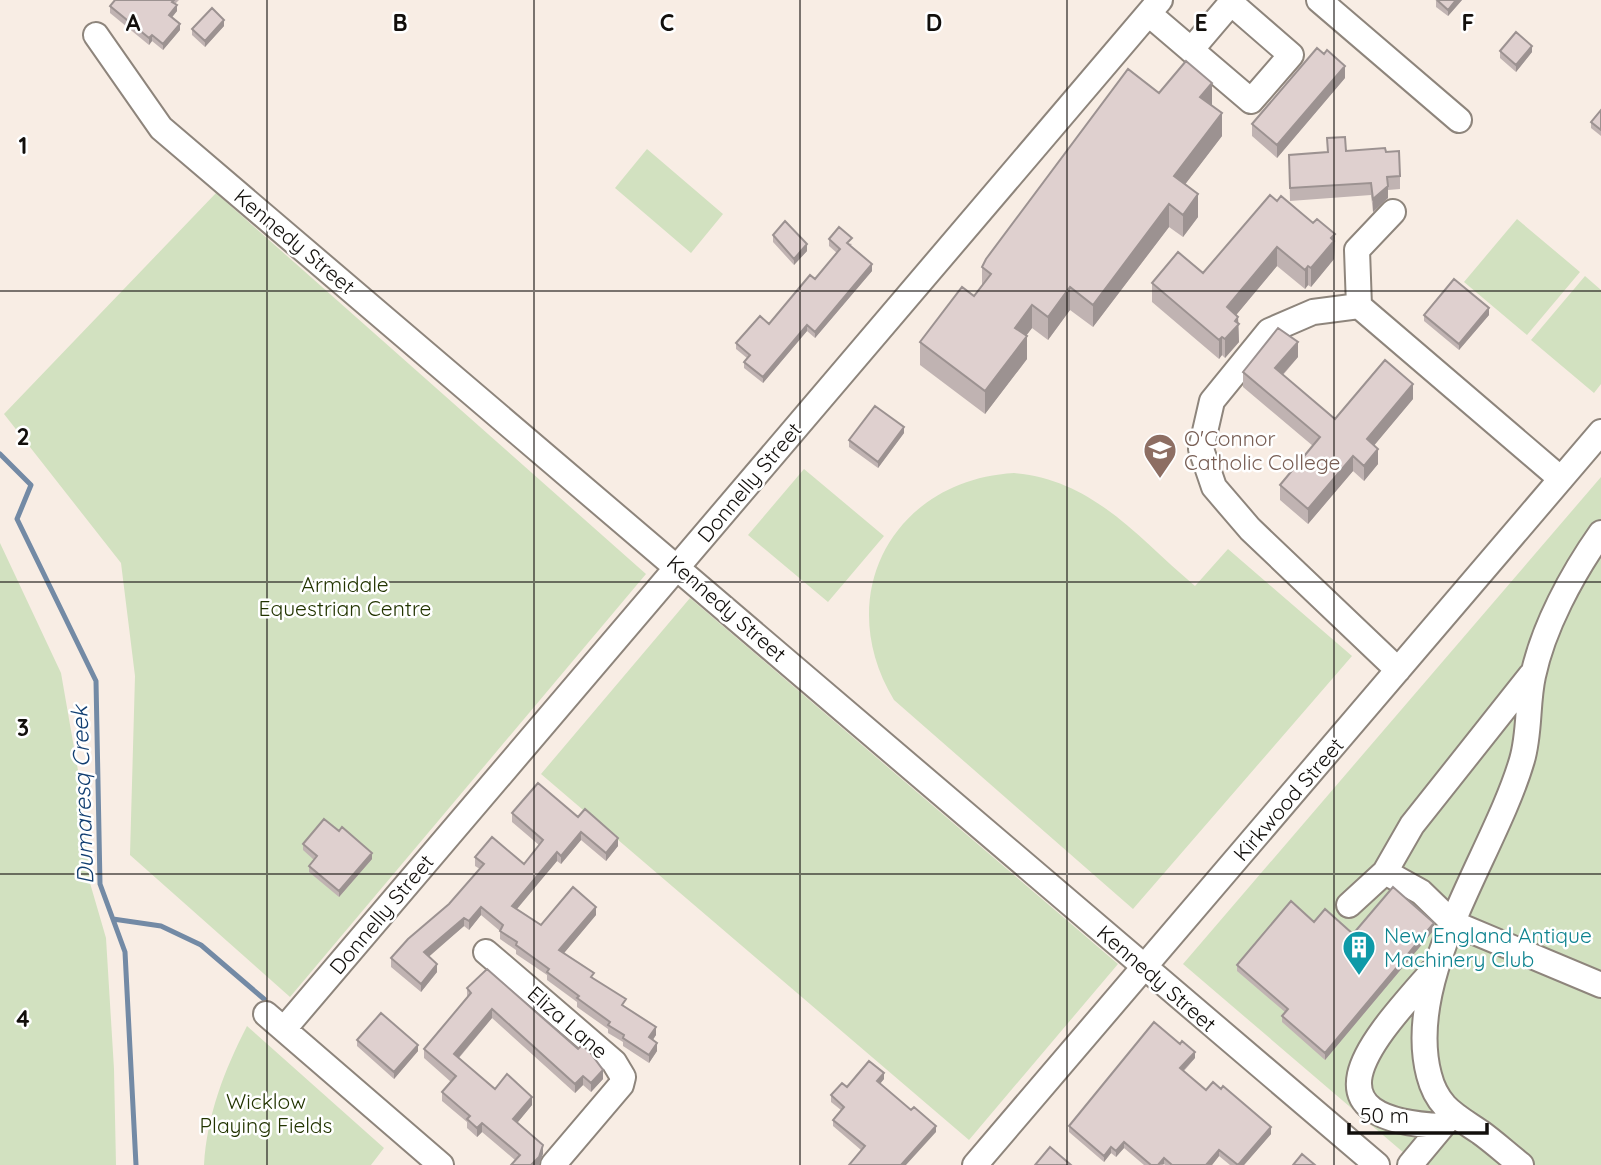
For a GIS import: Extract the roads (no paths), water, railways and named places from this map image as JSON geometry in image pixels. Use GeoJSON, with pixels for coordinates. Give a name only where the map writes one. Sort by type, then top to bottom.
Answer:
{"type":"FeatureCollection","features":[{"type":"Feature","properties":{"kind":"street"},"geometry":{"type":"LineString","coordinates":[[1319,0],[1459,120]]}},
{"type":"Feature","properties":{"kind":"street"},"geometry":{"type":"LineString","coordinates":[[1155,7],[1191,50]]}},
{"type":"Feature","properties":{"kind":"street","name":"Donnelly Street"},"geometry":{"type":"LineString","coordinates":[[441,1165],[275,1022],[678,566],[1155,7]]}},
{"type":"Feature","properties":{"kind":"street","name":"Kennedy Street"},"geometry":{"type":"LineString","coordinates":[[96,35],[161,128],[678,566],[1377,1165]]}},
{"type":"Feature","properties":{"kind":"street"},"geometry":{"type":"LineString","coordinates":[[1393,212],[1357,250],[1359,306],[1561,479]]}},
{"type":"Feature","properties":{"kind":"street"},"geometry":{"type":"LineString","coordinates":[[1359,306],[1313,312],[1269,331],[1212,401],[1201,449],[1214,487],[1250,529],[1398,670]]}},
{"type":"Feature","properties":{"kind":"street","name":"Kirkwood Street"},"geometry":{"type":"LineString","coordinates":[[975,1165],[1601,432]]}},
{"type":"Feature","properties":{"kind":"street"},"geometry":{"type":"LineString","coordinates":[[1447,1121],[1436,1096],[1426,1056],[1427,1017],[1438,964],[1522,760],[1534,672],[1569,588],[1601,533]]}},
{"type":"Feature","properties":{"kind":"street"},"geometry":{"type":"LineString","coordinates":[[1349,905],[1385,872],[1412,825],[1534,672]]}},
{"type":"Feature","properties":{"kind":"street"},"geometry":{"type":"LineString","coordinates":[[1385,872],[1421,892],[1453,923],[1601,985]]}},
{"type":"Feature","properties":{"kind":"street","name":"Eliza Lane"},"geometry":{"type":"LineString","coordinates":[[486,952],[614,1062],[623,1077],[621,1085],[553,1165]]}},
{"type":"Feature","properties":{"kind":"street"},"geometry":{"type":"LineString","coordinates":[[1438,964],[1368,1048],[1360,1082],[1366,1101],[1380,1115],[1402,1123],[1447,1121],[1479,1132],[1521,1165]]}},
{"type":"Feature","properties":{"kind":"street"},"geometry":{"type":"LineString","coordinates":[[1410,1165],[1447,1121]]}},
{"type":"Feature","properties":{"kind":"waterway","name":"Dumaresq Creek"},"geometry":{"type":"LineString","coordinates":[[0,454],[31,485],[17,519],[96,681],[100,884],[125,952],[136,1165]]}},
{"type":"Feature","properties":{"kind":"waterway"},"geometry":{"type":"LineString","coordinates":[[113,919],[161,926],[201,945],[264,999]]}},
{"type":"Feature","properties":{"kind":"place","name":"O'Connor Catholic College"},"geometry":{"type":"Point","coordinates":[1160,480]}},
{"type":"Feature","properties":{"kind":"place","name":"New England Antique Machinery Club"},"geometry":{"type":"Point","coordinates":[1359,977]}},
{"type":"Feature","properties":{"kind":"park label","name":"Armidale Equestrian Centre"},"geometry":{"type":"Point","coordinates":[345,596]}},
{"type":"Feature","properties":{"kind":"park label","name":"Wicklow Playing Fields"},"geometry":{"type":"Point","coordinates":[266,1113]}}]}
